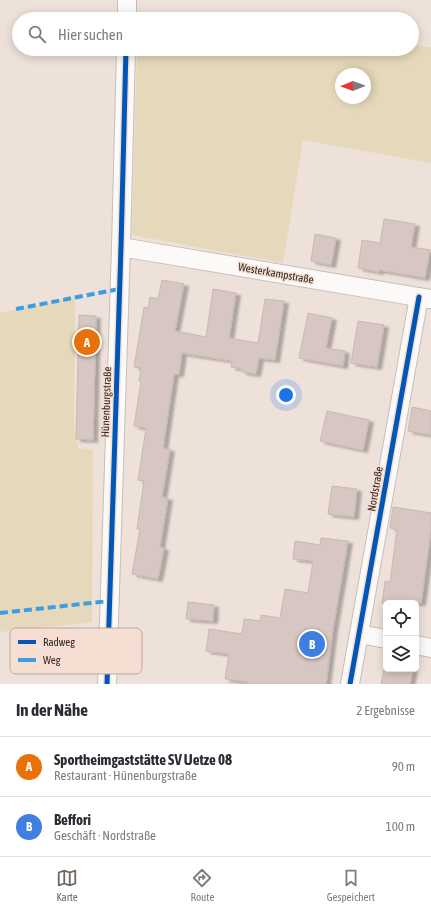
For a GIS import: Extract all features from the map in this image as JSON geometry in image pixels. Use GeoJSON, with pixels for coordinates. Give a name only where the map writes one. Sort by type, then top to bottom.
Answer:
{"type":"FeatureCollection","features":[{"type":"Feature","properties":{"kind":"street"},"geometry":{"type":"LineString","coordinates":[[127,0],[127,12]]}},
{"type":"Feature","properties":{"kind":"street","name":"Hünenburgstraße"},"geometry":{"type":"LineString","coordinates":[[109,628],[126,56]]}},
{"type":"Feature","properties":{"kind":"street","name":"Westerkampstraße"},"geometry":{"type":"LineString","coordinates":[[121,247],[425,298]]}},
{"type":"Feature","properties":{"kind":"street","name":"Nordstraße"},"geometry":{"type":"LineString","coordinates":[[350,684],[425,298]]}},
{"type":"Feature","properties":{"kind":"street"},"geometry":{"type":"LineString","coordinates":[[359,634],[383,638]]}},
{"type":"Feature","properties":{"kind":"street"},"geometry":{"type":"LineString","coordinates":[[419,646],[431,648]]}},
{"type":"Feature","properties":{"kind":"street","name":"Hünenburgstraße"},"geometry":{"type":"LineString","coordinates":[[107,674],[107,684]]}},
{"type":"Feature","properties":{"kind":"shaded area"},"geometry":{"type":"Polygon","coordinates":[[[419,46],[431,47],[431,163],[303,140],[283,263],[132,235],[137,56],[419,56],[419,46]]]}},
{"type":"Feature","properties":{"kind":"shaded area"},"geometry":{"type":"Polygon","coordinates":[[[75,297],[74,425],[78,448],[93,450],[92,622],[37,628],[10,628],[10,631],[0,632],[0,313],[75,297]]]}},
{"type":"Feature","properties":{"kind":"building"},"geometry":{"type":"Polygon","coordinates":[[[384,219],[415,224],[411,247],[430,250],[425,278],[358,268],[362,240],[380,243],[384,219]]]}},
{"type":"Feature","properties":{"kind":"building"},"geometry":{"type":"Polygon","coordinates":[[[315,234],[336,238],[331,265],[311,261],[315,234]]]}},
{"type":"Feature","properties":{"kind":"building"},"geometry":{"type":"Polygon","coordinates":[[[162,280],[184,284],[175,331],[206,337],[213,289],[236,293],[229,338],[258,343],[265,299],[284,301],[275,360],[259,358],[256,374],[242,372],[242,369],[231,367],[232,361],[182,353],[179,374],[174,374],[163,448],[170,449],[162,497],[168,498],[160,547],[164,548],[158,579],[132,574],[140,529],[137,529],[144,481],[138,480],[146,428],[134,426],[141,382],[139,381],[141,368],[134,367],[144,307],[148,308],[150,297],[158,299],[162,280]]]}},
{"type":"Feature","properties":{"kind":"building"},"geometry":{"type":"Polygon","coordinates":[[[308,313],[332,318],[326,348],[345,351],[343,366],[299,358],[308,313]]]}},
{"type":"Feature","properties":{"kind":"building"},"geometry":{"type":"Polygon","coordinates":[[[79,315],[96,316],[93,440],[76,439],[79,315]]]}},
{"type":"Feature","properties":{"kind":"building"},"geometry":{"type":"Polygon","coordinates":[[[358,321],[384,325],[377,367],[351,363],[358,321]]]}},
{"type":"Feature","properties":{"kind":"building"},"geometry":{"type":"Polygon","coordinates":[[[412,407],[431,411],[431,435],[408,431],[412,407]]]}},
{"type":"Feature","properties":{"kind":"building"},"geometry":{"type":"Polygon","coordinates":[[[327,411],[369,420],[363,450],[320,441],[327,411]]]}},
{"type":"Feature","properties":{"kind":"building"},"geometry":{"type":"Polygon","coordinates":[[[332,486],[357,489],[354,517],[328,514],[332,486]]]}},
{"type":"Feature","properties":{"kind":"building"},"geometry":{"type":"Polygon","coordinates":[[[393,507],[431,513],[431,530],[421,603],[419,603],[419,600],[383,600],[382,603],[385,581],[390,582],[397,529],[390,528],[393,507]]]}},
{"type":"Feature","properties":{"kind":"building"},"geometry":{"type":"Polygon","coordinates":[[[321,538],[348,541],[333,629],[326,684],[248,684],[248,682],[225,679],[229,654],[206,651],[209,629],[242,634],[244,619],[260,621],[261,615],[280,618],[285,589],[308,593],[313,561],[293,559],[295,541],[320,545],[321,538]]]}},
{"type":"Feature","properties":{"kind":"building"},"geometry":{"type":"Polygon","coordinates":[[[188,602],[214,605],[213,621],[186,619],[188,602]]]}},
{"type":"Feature","properties":{"kind":"building"},"geometry":{"type":"Polygon","coordinates":[[[383,672],[412,672],[410,684],[381,684],[383,672]]]}},
{"type":"Feature","properties":{"kind":"marked path"},"geometry":{"type":"LineString","coordinates":[[16,309],[119,289]]}},
{"type":"Feature","properties":{"kind":"marked path"},"geometry":{"type":"LineString","coordinates":[[0,613],[109,601]]}},
{"type":"Feature","properties":{"kind":"cycle path"},"geometry":{"type":"LineString","coordinates":[[109,628],[126,56]]}},
{"type":"Feature","properties":{"kind":"cycle path"},"geometry":{"type":"LineString","coordinates":[[350,684],[419,297]]}},
{"type":"Feature","properties":{"kind":"cycle path"},"geometry":{"type":"LineString","coordinates":[[107,674],[107,684]]}},
{"type":"Feature","properties":{"kind":"place","name":"Sportheimgaststätte SV Uetze 08"},"geometry":{"type":"Point","coordinates":[87,342]}},
{"type":"Feature","properties":{"kind":"place","name":"Beffori"},"geometry":{"type":"Point","coordinates":[312,644]}}]}
